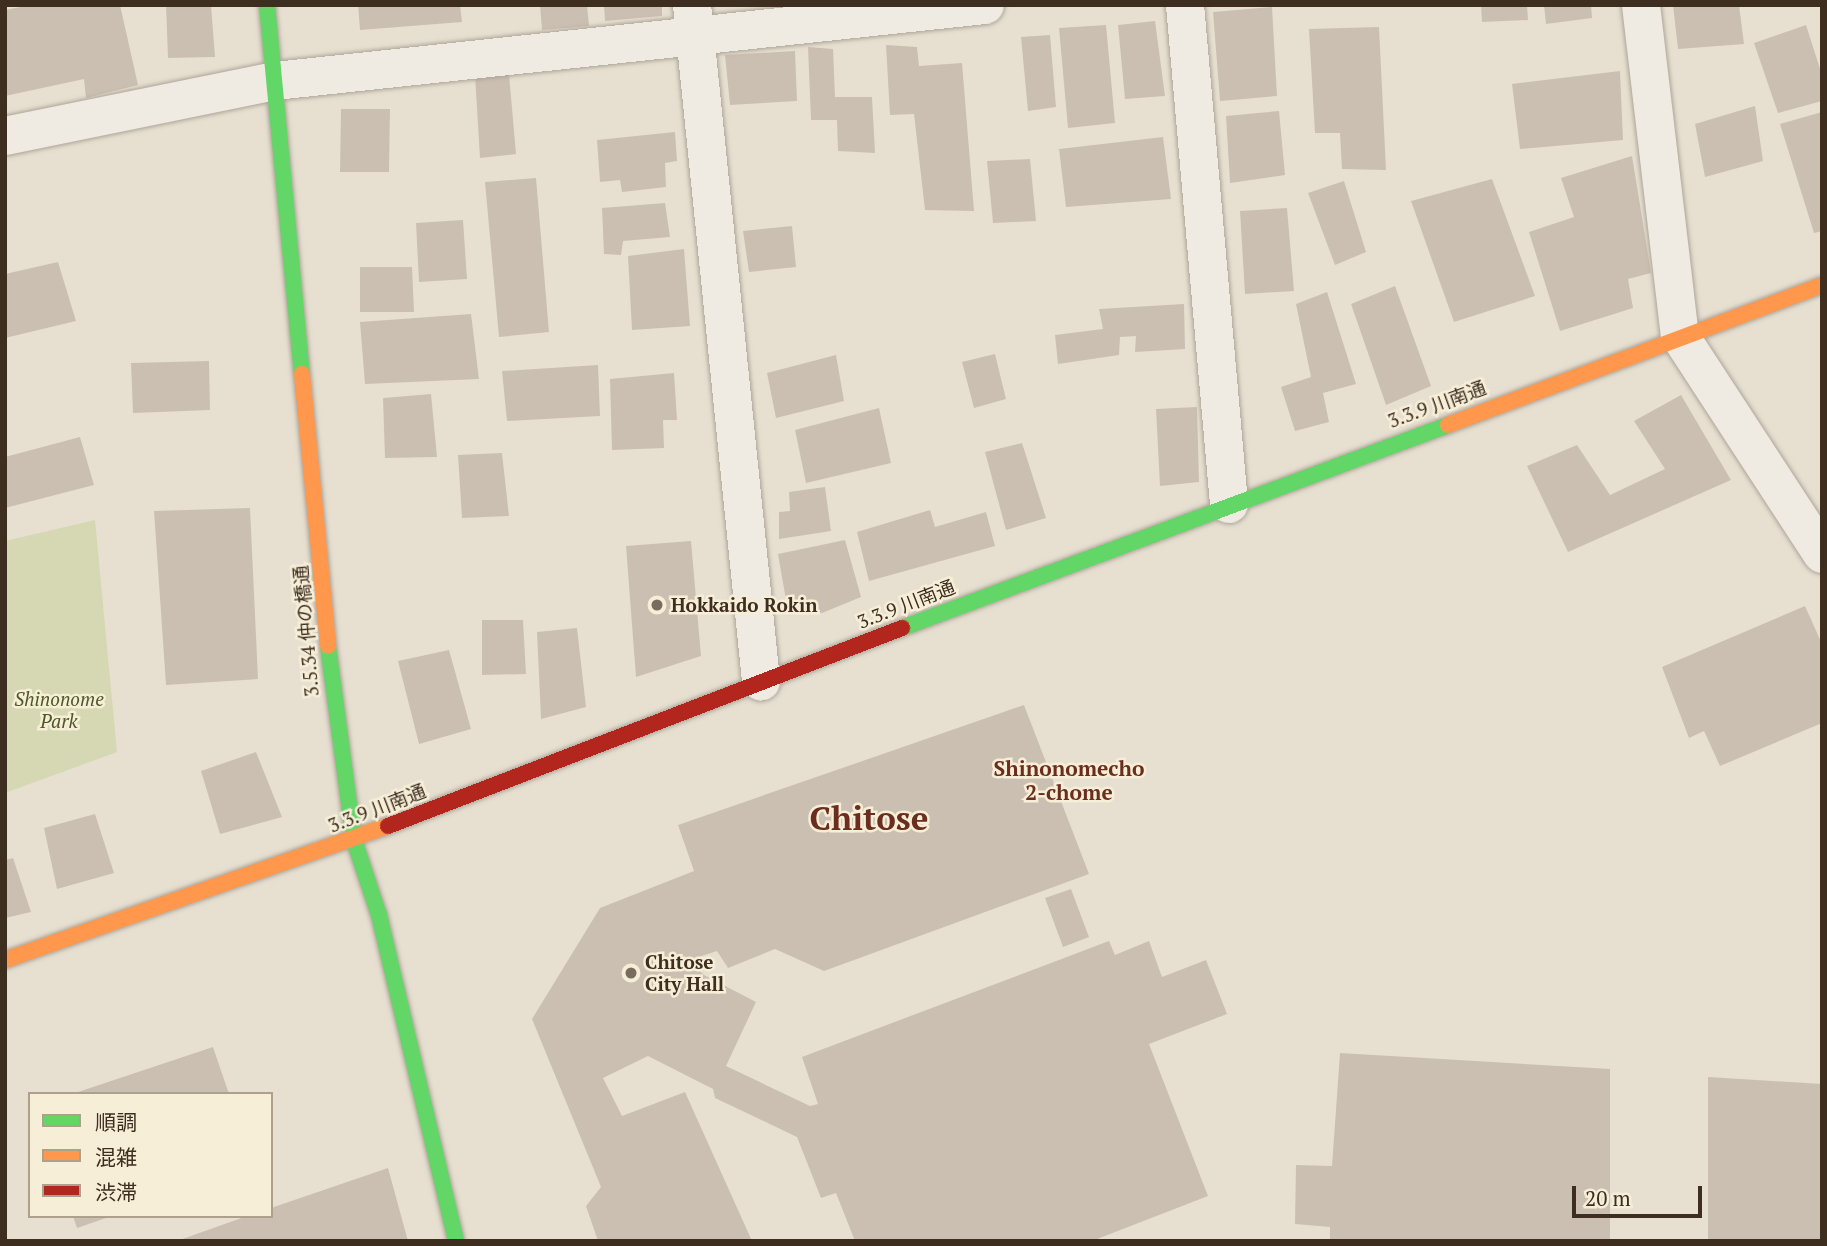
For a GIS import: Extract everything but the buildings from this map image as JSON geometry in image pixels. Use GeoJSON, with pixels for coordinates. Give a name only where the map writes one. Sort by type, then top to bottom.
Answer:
{"type":"FeatureCollection","features":[{"type":"Feature","properties":{"kind":"street","name":"3.5.34 仲の橋通"},"geometry":{"type":"LineString","coordinates":[[267,5],[339,758],[354,840],[379,915],[456,1241]]}},
{"type":"Feature","properties":{"kind":"street"},"geometry":{"type":"LineString","coordinates":[[5,136],[275,81],[693,21],[985,5]]}},
{"type":"Feature","properties":{"kind":"street"},"geometry":{"type":"LineString","coordinates":[[1185,5],[1229,504]]}},
{"type":"Feature","properties":{"kind":"street"},"geometry":{"type":"LineString","coordinates":[[1641,5],[1680,336],[1822,554]]}},
{"type":"Feature","properties":{"kind":"street"},"geometry":{"type":"LineString","coordinates":[[693,21],[761,681]]}},
{"type":"Feature","properties":{"kind":"street","name":"3.3.9 川南通"},"geometry":{"type":"LineString","coordinates":[[5,960],[354,840],[761,681],[1229,504],[1822,285]]}},
{"type":"Feature","properties":{"kind":"green space","name":"Shinonome Park"},"geometry":{"type":"Polygon","coordinates":[[[95,520],[117,752],[5,793],[5,541],[95,520]]]}},
{"type":"Feature","properties":{"kind":"traffic: fast"},"geometry":{"type":"LineString","coordinates":[[267,5],[302,374]]}},
{"type":"Feature","properties":{"kind":"traffic: fast"},"geometry":{"type":"LineString","coordinates":[[902,628],[1448,425]]}},
{"type":"Feature","properties":{"kind":"traffic: fast"},"geometry":{"type":"LineString","coordinates":[[328,646],[354,840],[379,915],[456,1241]]}},
{"type":"Feature","properties":{"kind":"traffic: slow"},"geometry":{"type":"LineString","coordinates":[[1448,425],[1822,285]]}},
{"type":"Feature","properties":{"kind":"traffic: slow"},"geometry":{"type":"LineString","coordinates":[[302,374],[328,646]]}},
{"type":"Feature","properties":{"kind":"traffic: slow"},"geometry":{"type":"LineString","coordinates":[[5,960],[388,826]]}},
{"type":"Feature","properties":{"kind":"traffic: jam"},"geometry":{"type":"LineString","coordinates":[[388,826],[902,628]]}},
{"type":"Feature","properties":{"kind":"place","name":"Hokkaido Rokin"},"geometry":{"type":"Point","coordinates":[657,605]}},
{"type":"Feature","properties":{"kind":"place","name":"Chitose City Hall"},"geometry":{"type":"Point","coordinates":[631,973]}},
{"type":"Feature","properties":{"kind":"district","name":"Shinonomecho 2-chome"},"geometry":{"type":"Point","coordinates":[1069,780]}},
{"type":"Feature","properties":{"kind":"district","name":"Chitose"},"geometry":{"type":"Point","coordinates":[869,818]}}]}
